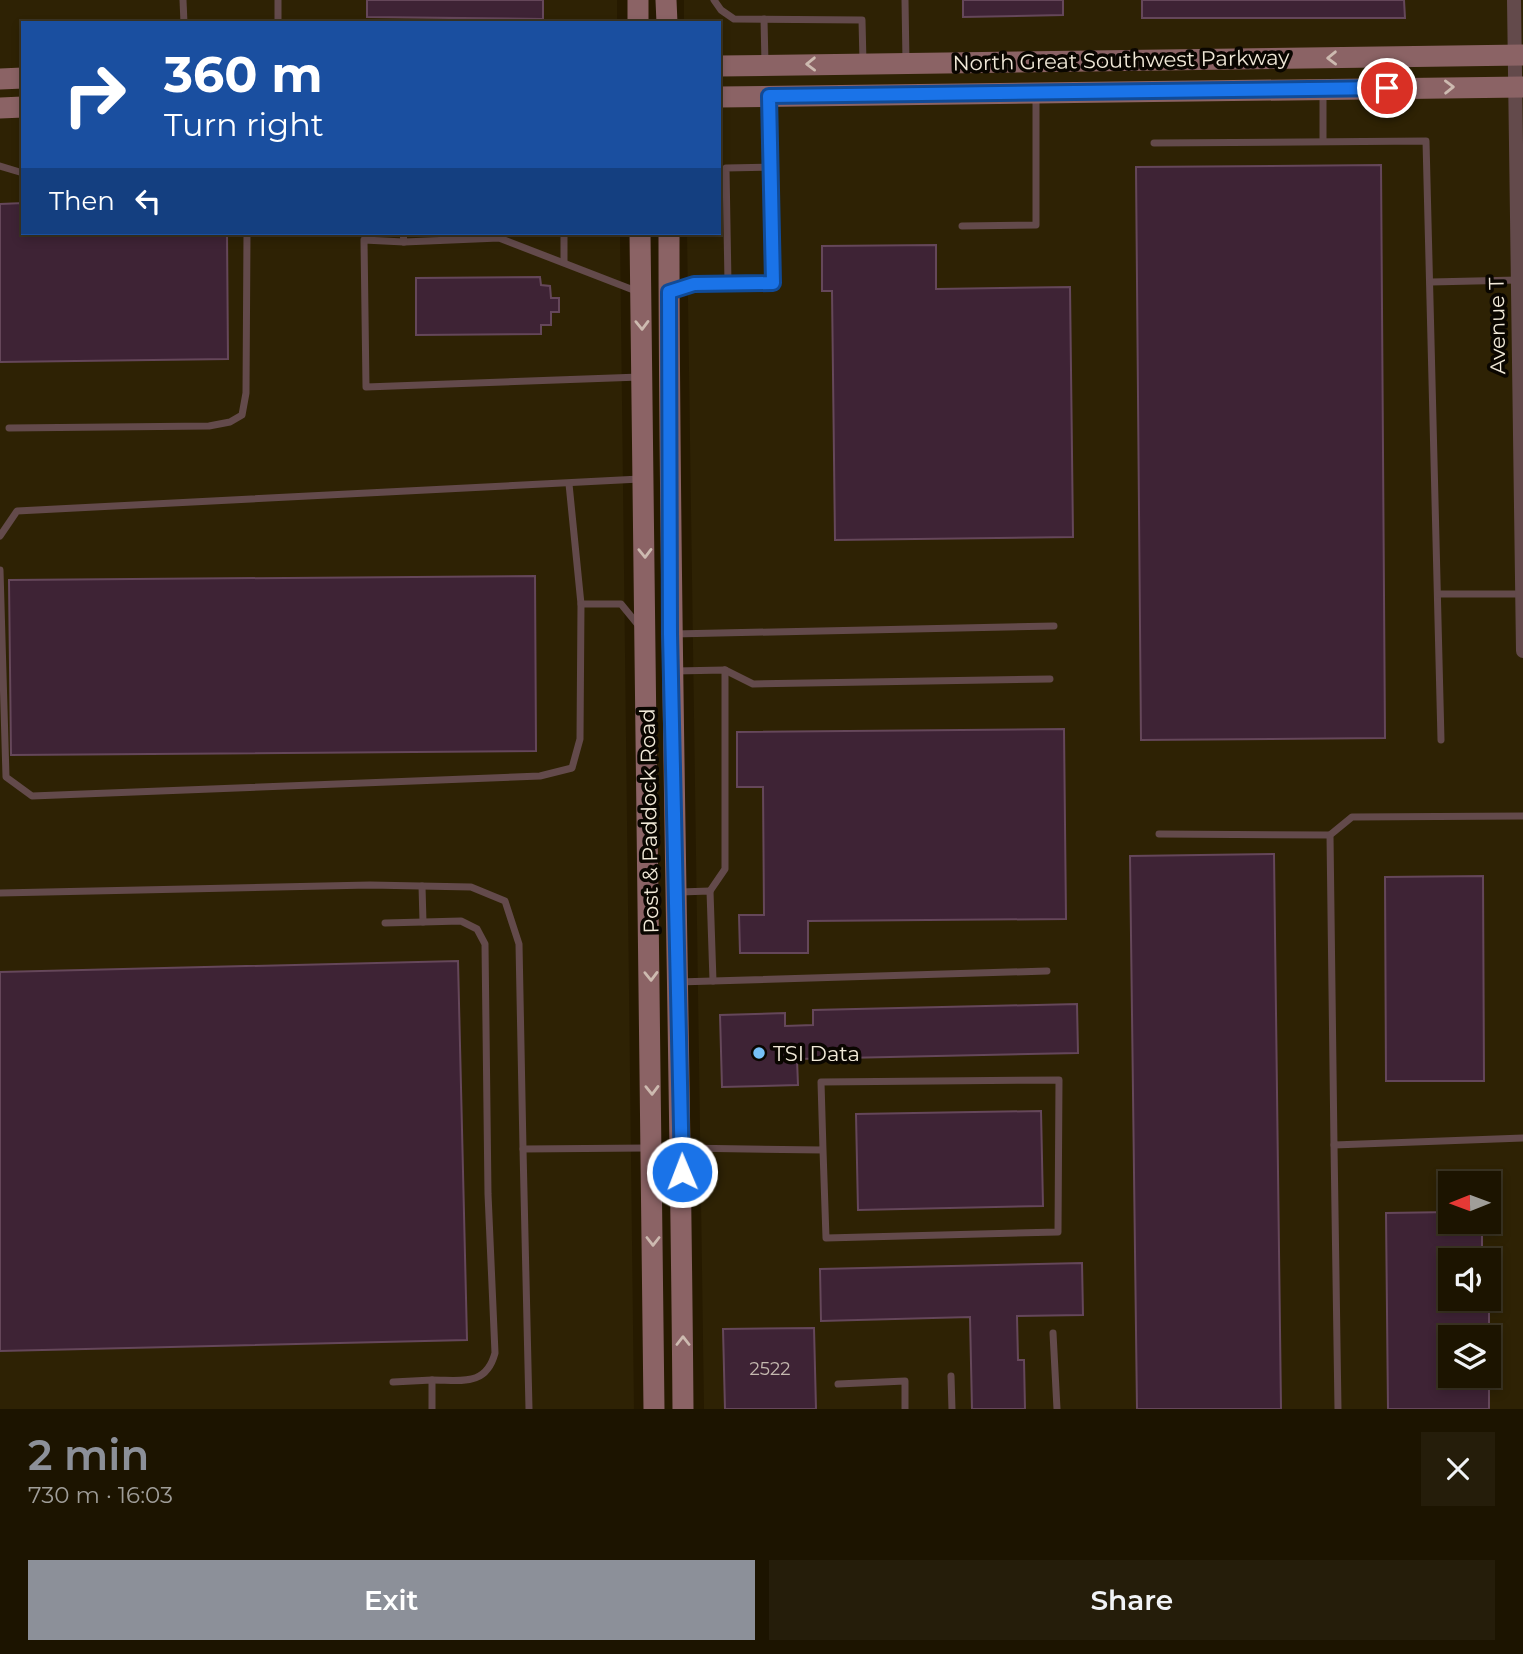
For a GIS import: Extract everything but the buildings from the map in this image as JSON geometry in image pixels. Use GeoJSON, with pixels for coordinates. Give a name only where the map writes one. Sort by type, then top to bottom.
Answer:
{"type":"FeatureCollection","features":[{"type":"Feature","properties":{"kind":"street"},"geometry":{"type":"LineString","coordinates":[[638,0],[638,21]]}},
{"type":"Feature","properties":{"kind":"street"},"geometry":{"type":"LineString","coordinates":[[666,0],[667,21]]}},
{"type":"Feature","properties":{"kind":"street","name":"Avenue T"},"geometry":{"type":"LineString","coordinates":[[1514,0],[1519,55],[1518,280],[1523,651]]}},
{"type":"Feature","properties":{"kind":"street","name":"North Great Southwest Parkway"},"geometry":{"type":"LineString","coordinates":[[721,66],[1519,55]]}},
{"type":"Feature","properties":{"kind":"street"},"geometry":{"type":"LineString","coordinates":[[1036,61],[1036,93]]}},
{"type":"Feature","properties":{"kind":"street"},"geometry":{"type":"LineString","coordinates":[[0,79],[21,78]]}},
{"type":"Feature","properties":{"kind":"street","name":"North Great Southwest Parkway"},"geometry":{"type":"LineString","coordinates":[[721,97],[1519,87]]}},
{"type":"Feature","properties":{"kind":"street"},"geometry":{"type":"LineString","coordinates":[[0,108],[21,107]]}},
{"type":"Feature","properties":{"kind":"street","name":"Post & Paddock Road"},"geometry":{"type":"LineString","coordinates":[[640,235],[653,1148],[654,1409]]}},
{"type":"Feature","properties":{"kind":"street","name":"Post & Paddock Road"},"geometry":{"type":"LineString","coordinates":[[669,235],[670,634],[681,1148],[683,1409]]}},
{"type":"Feature","properties":{"kind":"street"},"geometry":{"type":"LineString","coordinates":[[641,293],[669,292]]}},
{"type":"Feature","properties":{"kind":"street"},"geometry":{"type":"LineString","coordinates":[[646,634],[670,634]]}},
{"type":"Feature","properties":{"kind":"street"},"geometry":{"type":"LineString","coordinates":[[653,1148],[681,1148]]}},
{"type":"Feature","properties":{"kind":"lane"},"geometry":{"type":"LineString","coordinates":[[183,0],[184,21]]}},
{"type":"Feature","properties":{"kind":"lane"},"geometry":{"type":"LineString","coordinates":[[278,0],[278,21]]}},
{"type":"Feature","properties":{"kind":"lane"},"geometry":{"type":"LineString","coordinates":[[714,0],[721,10],[734,19],[862,20],[863,64]]}},
{"type":"Feature","properties":{"kind":"lane"},"geometry":{"type":"LineString","coordinates":[[905,0],[906,63]]}},
{"type":"Feature","properties":{"kind":"lane"},"geometry":{"type":"LineString","coordinates":[[764,19],[765,65]]}},
{"type":"Feature","properties":{"kind":"lane"},"geometry":{"type":"LineString","coordinates":[[1323,89],[1323,141]]}},
{"type":"Feature","properties":{"kind":"lane"},"geometry":{"type":"LineString","coordinates":[[962,226],[1036,225],[1036,93]]}},
{"type":"Feature","properties":{"kind":"lane"},"geometry":{"type":"LineString","coordinates":[[669,292],[694,284],[773,283],[769,96]]}},
{"type":"Feature","properties":{"kind":"lane"},"geometry":{"type":"LineString","coordinates":[[1154,143],[1426,141],[1441,740]]}},
{"type":"Feature","properties":{"kind":"lane"},"geometry":{"type":"LineString","coordinates":[[0,166],[21,172]]}},
{"type":"Feature","properties":{"kind":"lane"},"geometry":{"type":"LineString","coordinates":[[728,283],[726,168],[772,167]]}},
{"type":"Feature","properties":{"kind":"lane"},"geometry":{"type":"LineString","coordinates":[[9,428],[209,426],[230,422],[242,415],[246,393],[247,235]]}},
{"type":"Feature","properties":{"kind":"lane"},"geometry":{"type":"LineString","coordinates":[[404,235],[404,242]]}},
{"type":"Feature","properties":{"kind":"lane"},"geometry":{"type":"LineString","coordinates":[[564,235],[565,262]]}},
{"type":"Feature","properties":{"kind":"lane"},"geometry":{"type":"LineString","coordinates":[[641,293],[499,238],[404,242],[364,240],[366,387],[643,377]]}},
{"type":"Feature","properties":{"kind":"lane"},"geometry":{"type":"LineString","coordinates":[[1431,282],[1518,280]]}},
{"type":"Feature","properties":{"kind":"lane"},"geometry":{"type":"LineString","coordinates":[[0,536],[17,511],[644,479]]}},
{"type":"Feature","properties":{"kind":"lane"},"geometry":{"type":"LineString","coordinates":[[0,570],[6,777],[32,796],[540,776],[572,768],[580,739],[581,604],[569,484]]}},
{"type":"Feature","properties":{"kind":"lane"},"geometry":{"type":"LineString","coordinates":[[1438,594],[1522,594]]}},
{"type":"Feature","properties":{"kind":"lane"},"geometry":{"type":"LineString","coordinates":[[581,604],[621,604],[646,634]]}},
{"type":"Feature","properties":{"kind":"lane"},"geometry":{"type":"LineString","coordinates":[[670,634],[1054,626]]}},
{"type":"Feature","properties":{"kind":"lane"},"geometry":{"type":"LineString","coordinates":[[713,981],[710,891],[725,869],[725,670]]}},
{"type":"Feature","properties":{"kind":"lane"},"geometry":{"type":"LineString","coordinates":[[671,671],[725,670],[753,684],[1050,679]]}},
{"type":"Feature","properties":{"kind":"lane"},"geometry":{"type":"LineString","coordinates":[[1159,834],[1330,835],[1352,817],[1523,816]]}},
{"type":"Feature","properties":{"kind":"lane"},"geometry":{"type":"LineString","coordinates":[[1330,835],[1338,1409]]}},
{"type":"Feature","properties":{"kind":"lane"},"geometry":{"type":"LineString","coordinates":[[422,886],[423,922]]}},
{"type":"Feature","properties":{"kind":"lane"},"geometry":{"type":"LineString","coordinates":[[0,893],[422,886],[471,887],[505,901],[519,944],[529,1409]]}},
{"type":"Feature","properties":{"kind":"lane"},"geometry":{"type":"LineString","coordinates":[[676,892],[710,891]]}},
{"type":"Feature","properties":{"kind":"lane"},"geometry":{"type":"LineString","coordinates":[[385,923],[461,921],[477,929],[485,944],[488,1194],[495,1353],[491,1368],[484,1375],[472,1379],[393,1381]]}},
{"type":"Feature","properties":{"kind":"lane"},"geometry":{"type":"LineString","coordinates":[[678,982],[1047,971]]}},
{"type":"Feature","properties":{"kind":"lane"},"geometry":{"type":"LineString","coordinates":[[1059,1080],[1058,1232],[826,1238],[823,1150],[821,1082],[1059,1080]]}},
{"type":"Feature","properties":{"kind":"lane"},"geometry":{"type":"LineString","coordinates":[[1334,1145],[1523,1139]]}},
{"type":"Feature","properties":{"kind":"lane"},"geometry":{"type":"LineString","coordinates":[[523,1149],[653,1148]]}},
{"type":"Feature","properties":{"kind":"lane"},"geometry":{"type":"LineString","coordinates":[[681,1148],[823,1150]]}},
{"type":"Feature","properties":{"kind":"lane"},"geometry":{"type":"LineString","coordinates":[[1053,1333],[1056,1409]]}},
{"type":"Feature","properties":{"kind":"lane"},"geometry":{"type":"LineString","coordinates":[[951,1376],[952,1409]]}},
{"type":"Feature","properties":{"kind":"lane"},"geometry":{"type":"LineString","coordinates":[[432,1380],[432,1409]]}},
{"type":"Feature","properties":{"kind":"lane"},"geometry":{"type":"LineString","coordinates":[[838,1384],[905,1381],[905,1409]]}},
{"type":"Feature","properties":{"kind":"shaded area"},"geometry":{"type":"Polygon","coordinates":[[[0,0],[617,0],[617,21],[21,21],[21,235],[620,235],[634,1409],[0,1409],[0,0]]]}},
{"type":"Feature","properties":{"kind":"shaded area"},"geometry":{"type":"Polygon","coordinates":[[[684,0],[1523,0],[1523,1409],[704,1409],[687,235],[721,235],[721,21],[684,21],[684,0]]]}},
{"type":"Feature","properties":{"kind":"place","name":"TSI Data"},"geometry":{"type":"Point","coordinates":[759,1053]}},
{"type":"Feature","properties":{"kind":"route"},"geometry":{"type":"LineString","coordinates":[[682,1172],[670,634],[669,292],[694,284],[773,283],[769,96],[1387,88]]}}]}
